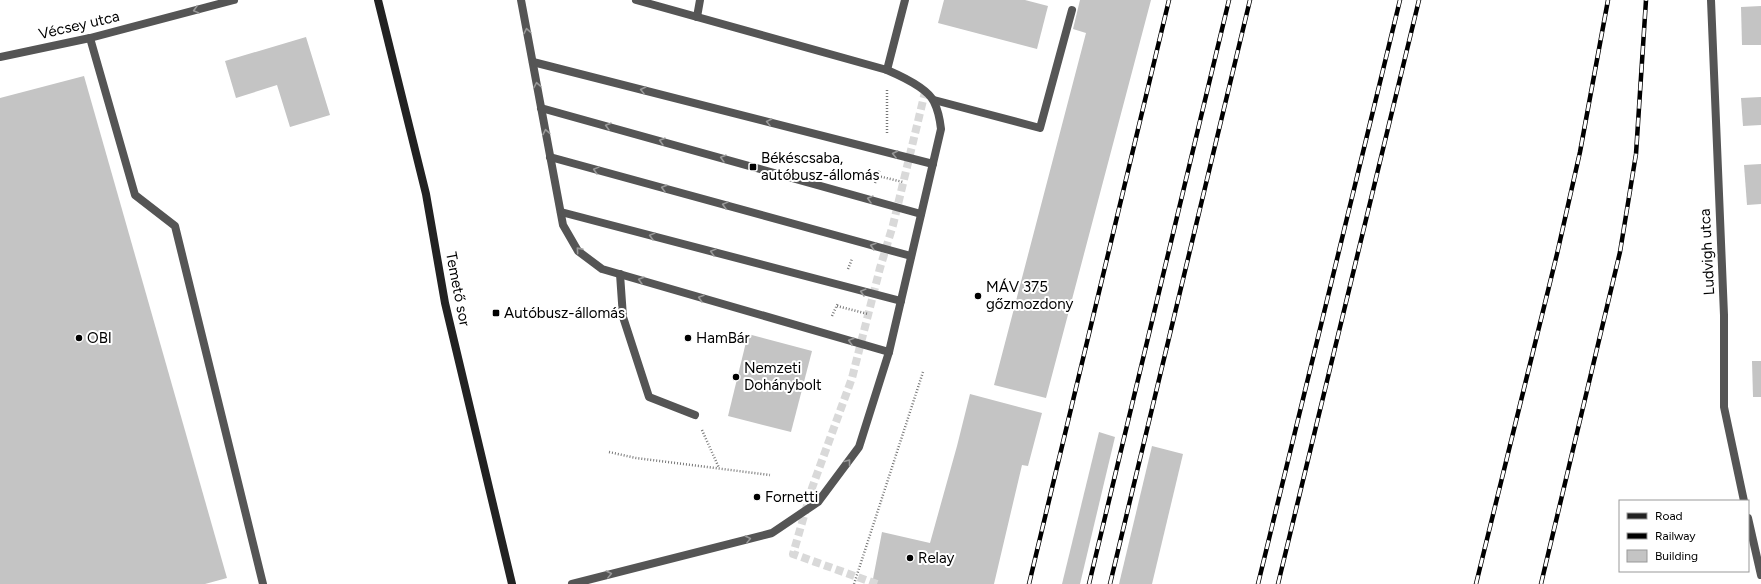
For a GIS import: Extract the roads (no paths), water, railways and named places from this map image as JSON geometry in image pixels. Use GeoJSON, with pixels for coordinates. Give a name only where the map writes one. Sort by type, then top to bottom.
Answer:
{"type":"FeatureCollection","features":[{"type":"Feature","properties":{"kind":"street","name":"Vécsey utca"},"geometry":{"type":"LineString","coordinates":[[0,57],[90,38],[234,0]]}},
{"type":"Feature","properties":{"kind":"street","name":"Temető sor"},"geometry":{"type":"LineString","coordinates":[[378,0],[426,194],[445,303],[512,584]]}},
{"type":"Feature","properties":{"kind":"street"},"geometry":{"type":"LineString","coordinates":[[521,0],[563,225],[578,251],[602,269],[889,352]]}},
{"type":"Feature","properties":{"kind":"street"},"geometry":{"type":"LineString","coordinates":[[572,584],[772,532],[818,502],[859,447],[889,352],[941,129],[939,115],[934,100],[924,90],[903,77],[887,70],[636,0]]}},
{"type":"Feature","properties":{"kind":"street"},"geometry":{"type":"LineString","coordinates":[[697,17],[700,0]]}},
{"type":"Feature","properties":{"kind":"street"},"geometry":{"type":"LineString","coordinates":[[887,70],[905,0]]}},
{"type":"Feature","properties":{"kind":"street","name":"Ludvigh utca"},"geometry":{"type":"LineString","coordinates":[[1711,0],[1724,315],[1724,407],[1744,500]]}},
{"type":"Feature","properties":{"kind":"street"},"geometry":{"type":"LineString","coordinates":[[934,100],[1040,128],[1072,10]]}},
{"type":"Feature","properties":{"kind":"street"},"geometry":{"type":"LineString","coordinates":[[90,38],[135,194],[175,226],[263,584]]}},
{"type":"Feature","properties":{"kind":"street"},"geometry":{"type":"LineString","coordinates":[[533,62],[933,164]]}},
{"type":"Feature","properties":{"kind":"street"},"geometry":{"type":"LineString","coordinates":[[541,108],[921,214]]}},
{"type":"Feature","properties":{"kind":"street"},"geometry":{"type":"LineString","coordinates":[[550,157],[911,256]]}},
{"type":"Feature","properties":{"kind":"street"},"geometry":{"type":"LineString","coordinates":[[561,212],[901,302]]}},
{"type":"Feature","properties":{"kind":"street"},"geometry":{"type":"LineString","coordinates":[[620,274],[623,317],[649,397],[695,416]]}},
{"type":"Feature","properties":{"kind":"street"},"geometry":{"type":"LineString","coordinates":[[1749,522],[1761,575]]}},
{"type":"Feature","properties":{"kind":"tunnel"},"geometry":{"type":"LineString","coordinates":[[877,584],[793,554],[812,488],[852,378],[880,268],[893,225],[926,88]]}},
{"type":"Feature","properties":{"kind":"railway"},"geometry":{"type":"LineString","coordinates":[[1029,584],[1169,0]]}},
{"type":"Feature","properties":{"kind":"railway"},"geometry":{"type":"LineString","coordinates":[[1089,584],[1229,0]]}},
{"type":"Feature","properties":{"kind":"railway"},"geometry":{"type":"LineString","coordinates":[[1110,584],[1250,0]]}},
{"type":"Feature","properties":{"kind":"railway"},"geometry":{"type":"LineString","coordinates":[[1258,584],[1400,0]]}},
{"type":"Feature","properties":{"kind":"railway"},"geometry":{"type":"LineString","coordinates":[[1278,584],[1419,0]]}},
{"type":"Feature","properties":{"kind":"railway"},"geometry":{"type":"LineString","coordinates":[[1476,584],[1557,254],[1580,152],[1608,0]]}},
{"type":"Feature","properties":{"kind":"railway"},"geometry":{"type":"LineString","coordinates":[[1541,584],[1620,252],[1636,154],[1646,0]]}},
{"type":"Feature","properties":{"kind":"place","name":"Békéscsaba, autóbusz-állomás"},"geometry":{"type":"Point","coordinates":[753,167]}},
{"type":"Feature","properties":{"kind":"place","name":"MÁV 375 gőzmozdony"},"geometry":{"type":"Point","coordinates":[978,296]}},
{"type":"Feature","properties":{"kind":"place","name":"Autóbusz-állomás"},"geometry":{"type":"Point","coordinates":[496,313]}},
{"type":"Feature","properties":{"kind":"place","name":"OBI"},"geometry":{"type":"Point","coordinates":[79,338]}},
{"type":"Feature","properties":{"kind":"place","name":"HamBár"},"geometry":{"type":"Point","coordinates":[688,338]}},
{"type":"Feature","properties":{"kind":"place","name":"Nemzeti Dohánybolt"},"geometry":{"type":"Point","coordinates":[736,377]}},
{"type":"Feature","properties":{"kind":"place","name":"Fornetti"},"geometry":{"type":"Point","coordinates":[757,497]}},
{"type":"Feature","properties":{"kind":"place","name":"Relay"},"geometry":{"type":"Point","coordinates":[910,558]}}]}
